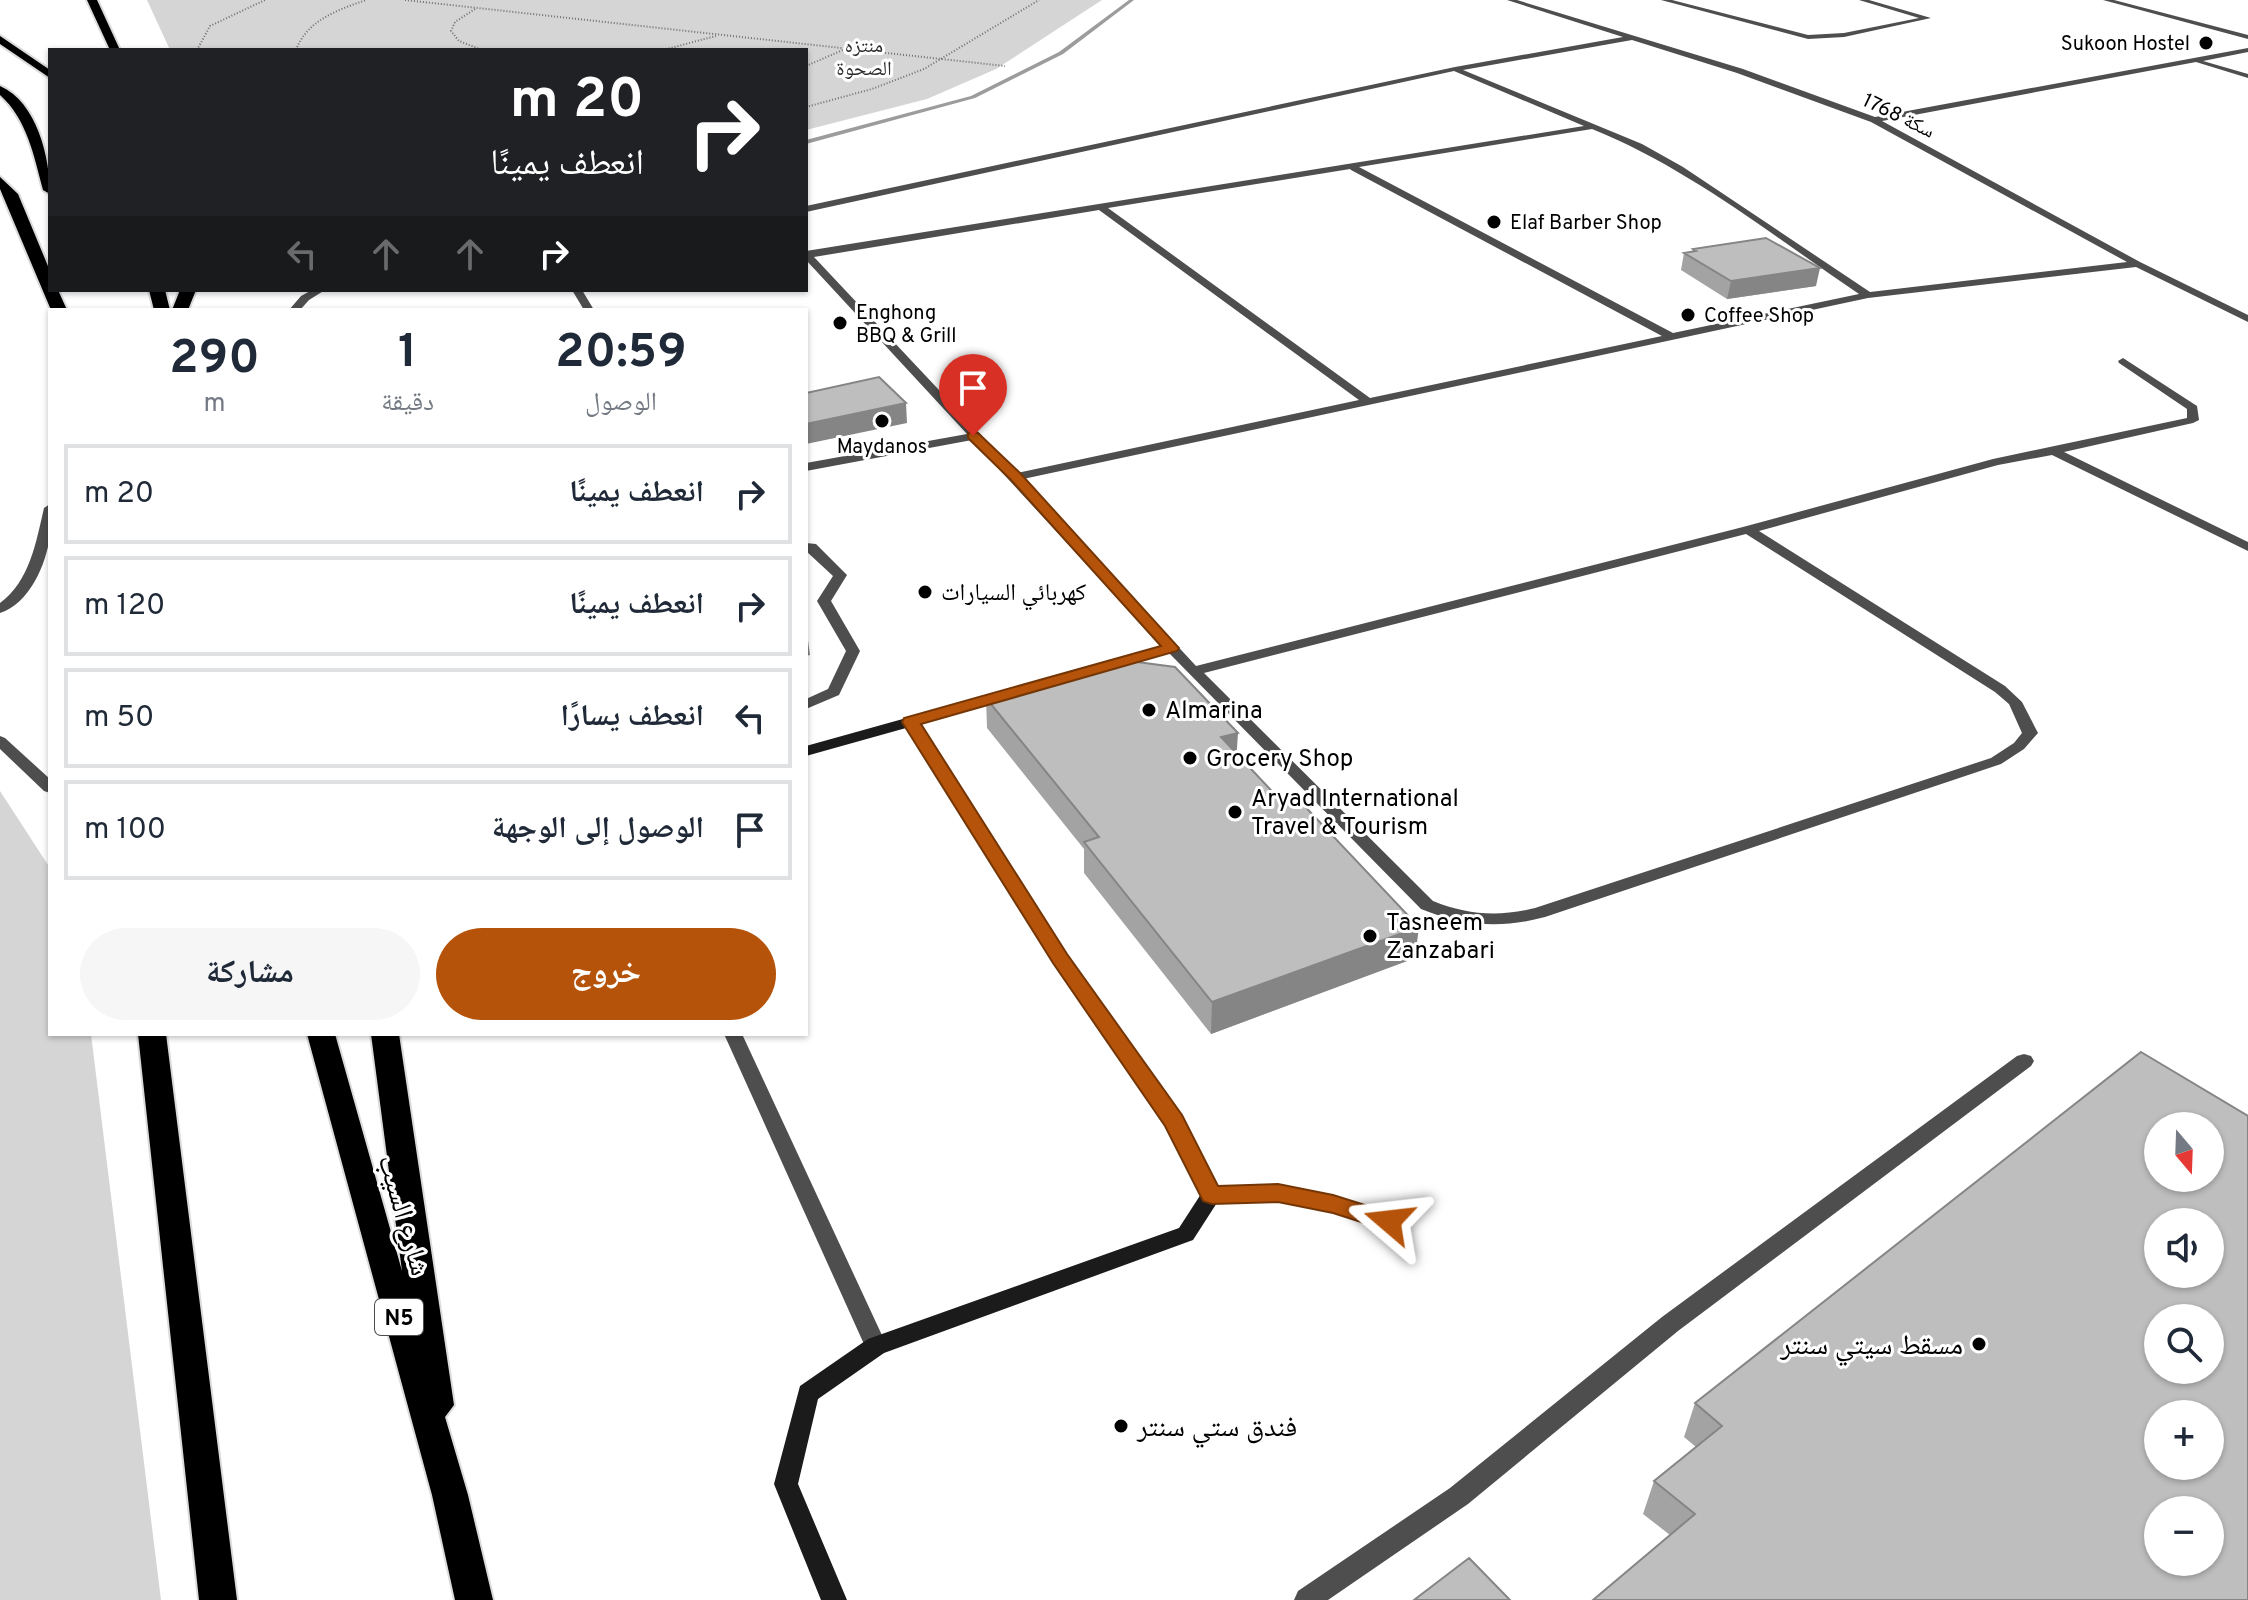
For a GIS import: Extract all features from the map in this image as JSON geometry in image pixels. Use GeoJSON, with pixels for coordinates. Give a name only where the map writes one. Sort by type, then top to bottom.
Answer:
{"type":"FeatureCollection","features":[{"type":"Feature","properties":{"kind":"highway"},"geometry":{"type":"LineString","coordinates":[[92,0],[114,48]]}},
{"type":"Feature","properties":{"kind":"highway"},"geometry":{"type":"LineString","coordinates":[[0,39],[48,74]]}},
{"type":"Feature","properties":{"kind":"highway"},"geometry":{"type":"LineString","coordinates":[[0,89],[9,95],[33,134],[48,183]]}},
{"type":"Feature","properties":{"kind":"highway"},"geometry":{"type":"LineString","coordinates":[[0,181],[11,194],[48,283]]}},
{"type":"Feature","properties":{"kind":"highway"},"geometry":{"type":"LineString","coordinates":[[152,1036],[218,1600]]}},
{"type":"Feature","properties":{"kind":"highway","name":"شارع السيب"},"geometry":{"type":"LineString","coordinates":[[321,1036],[341,1115],[450,1495],[474,1600]]}},
{"type":"Feature","properties":{"kind":"highway"},"geometry":{"type":"LineString","coordinates":[[385,1036],[450,1495]]}},
{"type":"Feature","properties":{"kind":"street","name":"سكة 1768"},"geometry":{"type":"LineString","coordinates":[[1510,0],[1636,37],[1874,120],[2137,264],[2248,319]]}},
{"type":"Feature","properties":{"kind":"street"},"geometry":{"type":"LineString","coordinates":[[1524,4],[1546,0]]}},
{"type":"Feature","properties":{"kind":"street"},"geometry":{"type":"LineString","coordinates":[[1664,0],[1808,37],[1844,35],[1928,18],[1862,0]]}},
{"type":"Feature","properties":{"kind":"street"},"geometry":{"type":"LineString","coordinates":[[2106,0],[2248,37]]}},
{"type":"Feature","properties":{"kind":"street"},"geometry":{"type":"LineString","coordinates":[[808,209],[1455,69],[1636,37]]}},
{"type":"Feature","properties":{"kind":"street"},"geometry":{"type":"LineString","coordinates":[[1874,120],[2198,62],[2248,50]]}},
{"type":"Feature","properties":{"kind":"street"},"geometry":{"type":"LineString","coordinates":[[2198,62],[2248,76]]}},
{"type":"Feature","properties":{"kind":"street"},"geometry":{"type":"LineString","coordinates":[[1455,69],[1639,146],[1680,169],[1868,295]]}},
{"type":"Feature","properties":{"kind":"street"},"geometry":{"type":"LineString","coordinates":[[808,254],[1354,168],[1592,127]]}},
{"type":"Feature","properties":{"kind":"street"},"geometry":{"type":"LineString","coordinates":[[1354,168],[1670,336]]}},
{"type":"Feature","properties":{"kind":"street"},"geometry":{"type":"LineString","coordinates":[[1099,206],[1367,401]]}},
{"type":"Feature","properties":{"kind":"street"},"geometry":{"type":"LineString","coordinates":[[808,256],[1193,671],[1427,905],[1453,916],[1485,921],[1512,920],[1539,913],[1996,761],[2019,746],[2030,733],[2015,702],[2000,689],[1748,530]]}},
{"type":"Feature","properties":{"kind":"street"},"geometry":{"type":"LineString","coordinates":[[1016,477],[1868,295],[2137,264]]}},
{"type":"Feature","properties":{"kind":"street"},"geometry":{"type":"LineString","coordinates":[[296,308],[316,292]]}},
{"type":"Feature","properties":{"kind":"street"},"geometry":{"type":"LineString","coordinates":[[1193,671],[1748,530],[1997,462],[2193,420],[2193,408],[2123,361]]}},
{"type":"Feature","properties":{"kind":"street"},"geometry":{"type":"LineString","coordinates":[[808,467],[973,436]]}},
{"type":"Feature","properties":{"kind":"street"},"geometry":{"type":"LineString","coordinates":[[2053,451],[2248,547]]}},
{"type":"Feature","properties":{"kind":"street"},"geometry":{"type":"LineString","coordinates":[[0,609],[10,603],[33,574],[48,516]]}},
{"type":"Feature","properties":{"kind":"street"},"geometry":{"type":"LineString","coordinates":[[808,547],[840,575],[824,601],[853,651],[834,692],[808,704]]}},
{"type":"Feature","properties":{"kind":"street"},"geometry":{"type":"LineString","coordinates":[[1095,670],[1171,648]]}},
{"type":"Feature","properties":{"kind":"street"},"geometry":{"type":"LineString","coordinates":[[808,750],[1018,691]]}},
{"type":"Feature","properties":{"kind":"street"},"geometry":{"type":"LineString","coordinates":[[910,722],[1060,959],[1174,1121],[1212,1195]]}},
{"type":"Feature","properties":{"kind":"street"},"geometry":{"type":"LineString","coordinates":[[0,741],[48,786]]}},
{"type":"Feature","properties":{"kind":"street"},"geometry":{"type":"LineString","coordinates":[[734,1036],[876,1346]]}},
{"type":"Feature","properties":{"kind":"street"},"geometry":{"type":"LineString","coordinates":[[1307,1600],[1459,1496],[1670,1324],[2024,1061]]}},
{"type":"Feature","properties":{"kind":"street"},"geometry":{"type":"LineString","coordinates":[[1212,1195],[1278,1193],[1333,1204],[1389,1221]]}},
{"type":"Feature","properties":{"kind":"street"},"geometry":{"type":"LineString","coordinates":[[834,1600],[786,1484],[808,1393],[876,1346],[1186,1234],[1212,1195]]}},
{"type":"Feature","properties":{"kind":"path"},"geometry":{"type":"LineString","coordinates":[[198,48],[210,26],[265,0]]}},
{"type":"Feature","properties":{"kind":"path"},"geometry":{"type":"LineString","coordinates":[[297,48],[301,37],[312,26],[337,11],[366,0]]}},
{"type":"Feature","properties":{"kind":"path"},"geometry":{"type":"LineString","coordinates":[[405,0],[1005,66]]}},
{"type":"Feature","properties":{"kind":"path"},"geometry":{"type":"LineString","coordinates":[[1031,0],[1038,0]]}},
{"type":"Feature","properties":{"kind":"path"},"geometry":{"type":"LineString","coordinates":[[808,106],[872,89],[943,59],[1038,0]]}},
{"type":"Feature","properties":{"kind":"path"},"geometry":{"type":"LineString","coordinates":[[474,48],[456,38],[451,29],[460,18],[476,9]]}},
{"type":"Feature","properties":{"kind":"path"},"geometry":{"type":"LineString","coordinates":[[671,48],[721,35]]}},
{"type":"Feature","properties":{"kind":"path"},"geometry":{"type":"LineString","coordinates":[[808,65],[845,49]]}},
{"type":"Feature","properties":{"kind":"green space","name":"منتزه الصحوة"},"geometry":{"type":"Polygon","coordinates":[[[147,0],[1102,0],[996,69],[927,99],[808,129],[808,48],[169,48],[147,0]]]}},
{"type":"Feature","properties":{"kind":"green space"},"geometry":{"type":"Polygon","coordinates":[[[0,791],[48,865],[48,1036],[91,1036],[161,1600],[0,1600],[0,791]]]}},
{"type":"Feature","properties":{"kind":"building"},"geometry":{"type":"Polygon","coordinates":[[[1766,238],[1820,268],[1731,281],[1684,253],[1696,251],[1693,249],[1766,238]]]}},
{"type":"Feature","properties":{"kind":"building"},"geometry":{"type":"Polygon","coordinates":[[[879,377],[906,403],[808,424],[808,393],[879,377]]]}},
{"type":"Feature","properties":{"kind":"building"},"geometry":{"type":"Polygon","coordinates":[[[1122,660],[1175,667],[1238,733],[1221,737],[1284,804],[1299,800],[1419,927],[1212,1002],[1084,842],[1099,837],[986,698],[1122,660]]]}},
{"type":"Feature","properties":{"kind":"building","name":"مسقط سيتي سنتر"},"geometry":{"type":"Polygon","coordinates":[[[2141,1052],[2248,1116],[2248,1600],[1593,1600],[1695,1514],[1654,1481],[1722,1426],[1695,1403],[2141,1052]]]}},
{"type":"Feature","properties":{"kind":"building"},"geometry":{"type":"Polygon","coordinates":[[[1469,1558],[1510,1600],[1414,1600],[1469,1558]]]}},
{"type":"Feature","properties":{"kind":"waterway"},"geometry":{"type":"LineString","coordinates":[[808,141],[973,97],[1061,53],[1132,0]]}},
{"type":"Feature","properties":{"kind":"place","name":"Sukoon Hostel"},"geometry":{"type":"Point","coordinates":[2206,43]}},
{"type":"Feature","properties":{"kind":"place","name":"Elaf Barber Shop"},"geometry":{"type":"Point","coordinates":[1494,222]}},
{"type":"Feature","properties":{"kind":"place","name":"Coffee Shop"},"geometry":{"type":"Point","coordinates":[1688,315]}},
{"type":"Feature","properties":{"kind":"place","name":"Enghong BBQ & Grill"},"geometry":{"type":"Point","coordinates":[840,323]}},
{"type":"Feature","properties":{"kind":"place","name":"Maydanos"},"geometry":{"type":"Point","coordinates":[882,421]}},
{"type":"Feature","properties":{"kind":"place","name":"كهربائي السيارات"},"geometry":{"type":"Point","coordinates":[925,592]}},
{"type":"Feature","properties":{"kind":"place","name":"Almarina"},"geometry":{"type":"Point","coordinates":[1149,710]}},
{"type":"Feature","properties":{"kind":"place","name":"Grocery Shop"},"geometry":{"type":"Point","coordinates":[1190,758]}},
{"type":"Feature","properties":{"kind":"place","name":"Aryad International Travel & Tourism"},"geometry":{"type":"Point","coordinates":[1235,812]}},
{"type":"Feature","properties":{"kind":"place","name":"Tasneem Zanzabari"},"geometry":{"type":"Point","coordinates":[1370,936]}},
{"type":"Feature","properties":{"kind":"place","name":"مسقط سيتي سنتر"},"geometry":{"type":"Point","coordinates":[1979,1344]}},
{"type":"Feature","properties":{"kind":"place","name":"فندق ستي سنتر"},"geometry":{"type":"Point","coordinates":[1121,1426]}},
{"type":"Feature","properties":{"kind":"route"},"geometry":{"type":"LineString","coordinates":[[973,436],[1016,477],[1171,648],[910,722],[1060,959],[1174,1121],[1212,1195],[1278,1193],[1333,1204],[1389,1221]]}}]}
